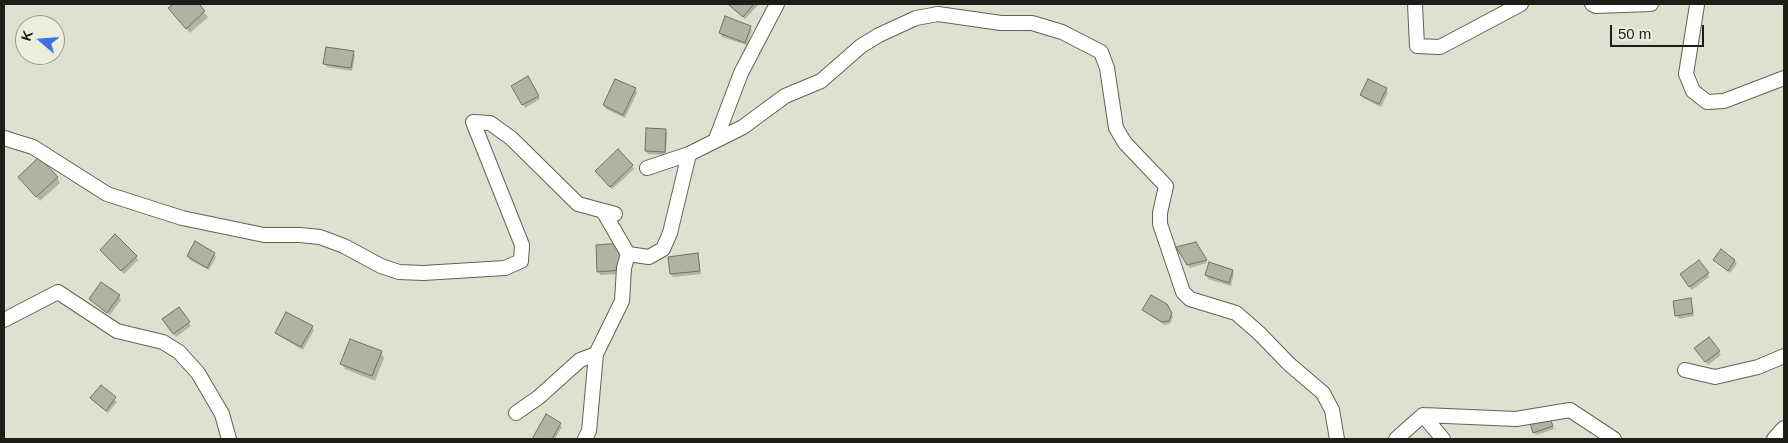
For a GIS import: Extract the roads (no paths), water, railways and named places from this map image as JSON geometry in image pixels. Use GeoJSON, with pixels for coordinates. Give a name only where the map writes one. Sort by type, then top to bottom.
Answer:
{"type":"FeatureCollection","features":[{"type":"Feature","properties":{"kind":"street"},"geometry":{"type":"LineString","coordinates":[[716,139],[741,72],[778,4]]}},
{"type":"Feature","properties":{"kind":"street"},"geometry":{"type":"LineString","coordinates":[[1415,4],[1417,46],[1440,47],[1522,4]]}},
{"type":"Feature","properties":{"kind":"street"},"geometry":{"type":"LineString","coordinates":[[1592,4],[1596,6],[1652,4]]}},
{"type":"Feature","properties":{"kind":"street"},"geometry":{"type":"LineString","coordinates":[[1698,4],[1686,74],[1693,91],[1707,102],[1724,100],[1784,78]]}},
{"type":"Feature","properties":{"kind":"street"},"geometry":{"type":"LineString","coordinates":[[647,168],[689,154],[743,126],[785,96],[821,81],[861,46],[879,35],[916,18],[938,14],[1001,23],[1032,23],[1062,32],[1101,52],[1107,68],[1116,128],[1125,143],[1166,186],[1160,224],[1183,292],[1190,299],[1236,314],[1260,333],[1289,364],[1323,393],[1332,410],[1337,439]]}},
{"type":"Feature","properties":{"kind":"street"},"geometry":{"type":"LineString","coordinates":[[4,138],[33,147],[107,194],[182,218],[255,233],[320,237],[344,246],[380,266],[399,272],[422,273],[505,268],[521,261],[522,245],[472,122],[490,123],[511,138],[578,204],[609,212],[628,254],[624,268],[622,301],[596,354],[589,431],[585,439]]}},
{"type":"Feature","properties":{"kind":"street"},"geometry":{"type":"LineString","coordinates":[[628,254],[649,257],[663,249],[670,233],[689,154]]}},
{"type":"Feature","properties":{"kind":"street"},"geometry":{"type":"LineString","coordinates":[[4,320],[58,292],[117,331],[163,342],[179,352],[198,373],[222,414],[229,439]]}},
{"type":"Feature","properties":{"kind":"street"},"geometry":{"type":"LineString","coordinates":[[516,414],[539,397],[580,360],[596,354]]}},
{"type":"Feature","properties":{"kind":"street"},"geometry":{"type":"LineString","coordinates":[[1686,370],[1715,378],[1758,368],[1784,356]]}},
{"type":"Feature","properties":{"kind":"street"},"geometry":{"type":"LineString","coordinates":[[1396,439],[1423,415],[1516,418],[1570,410],[1614,439]]}},
{"type":"Feature","properties":{"kind":"street"},"geometry":{"type":"LineString","coordinates":[[1423,415],[1443,439]]}},
{"type":"Feature","properties":{"kind":"street"},"geometry":{"type":"LineString","coordinates":[[1774,439],[1784,428]]}}]}
